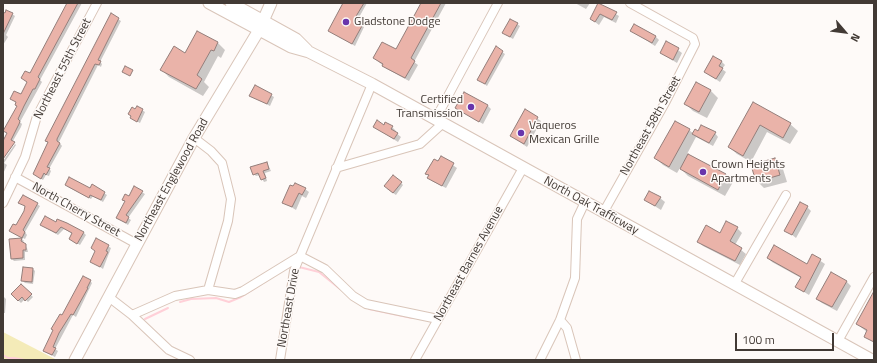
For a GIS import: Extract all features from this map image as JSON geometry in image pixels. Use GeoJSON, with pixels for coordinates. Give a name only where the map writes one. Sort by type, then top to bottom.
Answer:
{"type":"FeatureCollection","features":[{"type":"Feature","properties":{"kind":"main road","name":"North Oak Trafficway"},"geometry":{"type":"LineString","coordinates":[[210,3],[296,39],[309,52],[372,84],[438,122],[872,360]]}},
{"type":"Feature","properties":{"kind":"main road","name":"North Oak Trafficway"},"geometry":{"type":"LineString","coordinates":[[231,3],[261,25]]}},
{"type":"Feature","properties":{"kind":"main road","name":"Northeast Englewood Road"},"geometry":{"type":"LineString","coordinates":[[75,360],[110,298],[194,138],[261,25],[271,3]]}},
{"type":"Feature","properties":{"kind":"street","name":"Northeast 55th Street"},"geometry":{"type":"LineString","coordinates":[[3,203],[25,157],[37,116],[97,3]]}},
{"type":"Feature","properties":{"kind":"street"},"geometry":{"type":"LineString","coordinates":[[336,168],[420,144],[438,122],[498,3]]}},
{"type":"Feature","properties":{"kind":"street","name":"Northeast 58th Street"},"geometry":{"type":"LineString","coordinates":[[603,212],[695,44],[692,38],[630,3]]}},
{"type":"Feature","properties":{"kind":"street","name":"Northeast Drive"},"geometry":{"type":"LineString","coordinates":[[280,360],[294,271],[372,84]]}},
{"type":"Feature","properties":{"kind":"street"},"geometry":{"type":"LineString","coordinates":[[194,138],[211,151],[222,163],[231,199],[228,221],[208,290]]}},
{"type":"Feature","properties":{"kind":"street","name":"Northeast Barnes Avenue"},"geometry":{"type":"LineString","coordinates":[[416,360],[523,168]]}},
{"type":"Feature","properties":{"kind":"street","name":"North Cherry Street"},"geometry":{"type":"LineString","coordinates":[[15,177],[137,244]]}},
{"type":"Feature","properties":{"kind":"street"},"geometry":{"type":"LineString","coordinates":[[734,284],[786,195]]}},
{"type":"Feature","properties":{"kind":"street"},"geometry":{"type":"LineString","coordinates":[[540,360],[560,320],[575,278],[577,219],[585,202]]}},
{"type":"Feature","properties":{"kind":"street"},"geometry":{"type":"LineString","coordinates":[[132,315],[175,296],[208,290],[235,294],[243,291],[300,256],[325,268],[353,296],[366,304],[438,319]]}},
{"type":"Feature","properties":{"kind":"street"},"geometry":{"type":"LineString","coordinates":[[838,341],[874,277]]}},
{"type":"Feature","properties":{"kind":"street"},"geometry":{"type":"LineString","coordinates":[[110,298],[132,315],[169,350],[190,360]]}},
{"type":"Feature","properties":{"kind":"street"},"geometry":{"type":"LineString","coordinates":[[560,320],[567,328],[576,360]]}},
{"type":"Feature","properties":{"kind":"shaded area"},"geometry":{"type":"Polygon","coordinates":[[[3,332],[57,360],[3,360],[3,332]]]}},
{"type":"Feature","properties":{"kind":"building"},"geometry":{"type":"Polygon","coordinates":[[[67,3],[78,3],[38,77],[40,79],[35,89],[33,89],[24,106],[18,119],[20,121],[19,124],[11,140],[15,142],[3,159],[3,141],[7,133],[3,131],[17,106],[15,105],[16,102],[10,99],[14,91],[21,94],[27,82],[21,78],[25,71],[30,73],[67,3]]]}},
{"type":"Feature","properties":{"kind":"building","name":"Gladstone Dodge"},"geometry":{"type":"Polygon","coordinates":[[[343,3],[364,3],[355,18],[363,24],[352,44],[328,31],[343,3]]]}},
{"type":"Feature","properties":{"kind":"building"},"geometry":{"type":"Polygon","coordinates":[[[421,3],[441,3],[411,58],[415,61],[405,78],[382,66],[383,64],[373,58],[382,42],[396,49],[421,3]]]}},
{"type":"Feature","properties":{"kind":"building"},"geometry":{"type":"Polygon","coordinates":[[[598,3],[617,12],[612,20],[600,14],[595,22],[590,19],[598,3]]]}},
{"type":"Feature","properties":{"kind":"building"},"geometry":{"type":"Polygon","coordinates":[[[6,10],[13,13],[3,34],[3,12],[5,13],[6,10]]]}},
{"type":"Feature","properties":{"kind":"building"},"geometry":{"type":"Polygon","coordinates":[[[111,13],[119,18],[98,60],[101,61],[99,65],[95,64],[57,139],[60,143],[47,167],[50,168],[46,175],[44,173],[41,179],[33,174],[48,142],[45,141],[111,13]]]}},
{"type":"Feature","properties":{"kind":"building"},"geometry":{"type":"Polygon","coordinates":[[[510,19],[518,23],[510,37],[502,33],[510,19]]]}},
{"type":"Feature","properties":{"kind":"building"},"geometry":{"type":"Polygon","coordinates":[[[634,24],[656,36],[652,43],[630,31],[634,24]]]}},
{"type":"Feature","properties":{"kind":"building"},"geometry":{"type":"Polygon","coordinates":[[[197,31],[218,42],[214,51],[211,50],[197,75],[202,79],[196,89],[160,70],[174,46],[185,53],[197,31]]]}},
{"type":"Feature","properties":{"kind":"building"},"geometry":{"type":"Polygon","coordinates":[[[666,41],[679,48],[673,60],[660,53],[666,41]]]}},
{"type":"Feature","properties":{"kind":"building"},"geometry":{"type":"Polygon","coordinates":[[[496,46],[503,51],[485,84],[477,80],[496,46]]]}},
{"type":"Feature","properties":{"kind":"building"},"geometry":{"type":"Polygon","coordinates":[[[713,56],[722,61],[719,66],[723,68],[716,79],[704,72],[713,56]]]}},
{"type":"Feature","properties":{"kind":"building"},"geometry":{"type":"Polygon","coordinates":[[[125,66],[133,70],[130,76],[122,72],[125,66]]]}},
{"type":"Feature","properties":{"kind":"building"},"geometry":{"type":"Polygon","coordinates":[[[696,82],[711,90],[699,112],[684,104],[696,82]]]}},
{"type":"Feature","properties":{"kind":"building"},"geometry":{"type":"Polygon","coordinates":[[[255,85],[272,94],[267,104],[249,96],[255,85]]]}},
{"type":"Feature","properties":{"kind":"building","name":"Certified Transmission"},"geometry":{"type":"Polygon","coordinates":[[[464,92],[488,105],[479,122],[455,108],[464,92]]]}},
{"type":"Feature","properties":{"kind":"building"},"geometry":{"type":"Polygon","coordinates":[[[753,102],[791,123],[783,138],[760,125],[743,156],[728,147],[753,102]]]}},
{"type":"Feature","properties":{"kind":"building"},"geometry":{"type":"Polygon","coordinates":[[[137,106],[143,109],[137,122],[130,118],[131,116],[128,114],[132,107],[135,109],[137,106]]]}},
{"type":"Feature","properties":{"kind":"building"},"geometry":{"type":"Polygon","coordinates":[[[525,109],[538,117],[524,144],[510,136],[525,109]]]}},
{"type":"Feature","properties":{"kind":"building"},"geometry":{"type":"Polygon","coordinates":[[[377,120],[384,125],[385,122],[393,126],[391,129],[398,133],[394,139],[373,127],[377,120]]]}},
{"type":"Feature","properties":{"kind":"building","name":"Crown Heights Apartments"},"geometry":{"type":"Polygon","coordinates":[[[675,121],[690,129],[669,167],[654,158],[675,121]]]}},
{"type":"Feature","properties":{"kind":"building","name":"Crown Heights Apartments"},"geometry":{"type":"Polygon","coordinates":[[[701,125],[716,132],[709,143],[692,134],[695,129],[698,131],[701,125]]]}},
{"type":"Feature","properties":{"kind":"building","name":"Crown Heights Apartments"},"geometry":{"type":"Polygon","coordinates":[[[688,154],[726,174],[718,190],[680,169],[688,154]]]}},
{"type":"Feature","properties":{"kind":"building"},"geometry":{"type":"Polygon","coordinates":[[[441,156],[454,163],[442,186],[427,178],[429,175],[425,174],[434,159],[438,161],[441,156]]]}},
{"type":"Feature","properties":{"kind":"building","name":"Crown Heights Apartments"},"geometry":{"type":"Polygon","coordinates":[[[775,158],[780,175],[756,182],[751,165],[775,158]]]}},
{"type":"Feature","properties":{"kind":"building"},"geometry":{"type":"Polygon","coordinates":[[[267,162],[269,169],[263,171],[266,178],[261,180],[258,173],[253,175],[250,167],[267,162]]]}},
{"type":"Feature","properties":{"kind":"building"},"geometry":{"type":"Polygon","coordinates":[[[393,175],[402,182],[393,193],[384,186],[393,175]]]}},
{"type":"Feature","properties":{"kind":"building"},"geometry":{"type":"Polygon","coordinates":[[[69,177],[90,188],[92,184],[105,192],[101,200],[90,195],[89,198],[65,185],[69,177]]]}},
{"type":"Feature","properties":{"kind":"building"},"geometry":{"type":"Polygon","coordinates":[[[295,183],[306,188],[302,195],[299,193],[292,207],[282,203],[290,185],[293,186],[295,183]]]}},
{"type":"Feature","properties":{"kind":"building"},"geometry":{"type":"Polygon","coordinates":[[[134,186],[143,191],[126,215],[129,217],[126,223],[116,218],[125,201],[122,200],[125,194],[129,196],[134,186]]]}},
{"type":"Feature","properties":{"kind":"building"},"geometry":{"type":"Polygon","coordinates":[[[649,191],[661,197],[655,206],[644,200],[649,191]]]}},
{"type":"Feature","properties":{"kind":"building"},"geometry":{"type":"Polygon","coordinates":[[[23,195],[38,203],[23,230],[25,232],[22,238],[9,231],[13,224],[16,225],[24,211],[25,206],[18,203],[23,195]]]}},
{"type":"Feature","properties":{"kind":"building"},"geometry":{"type":"Polygon","coordinates":[[[800,202],[808,206],[792,235],[784,231],[800,202]]]}},
{"type":"Feature","properties":{"kind":"building"},"geometry":{"type":"Polygon","coordinates":[[[45,216],[56,222],[57,219],[67,223],[84,232],[77,244],[69,239],[72,233],[61,227],[56,233],[40,225],[45,216]]]}},
{"type":"Feature","properties":{"kind":"building"},"geometry":{"type":"Polygon","coordinates":[[[726,221],[738,227],[730,241],[742,248],[735,261],[697,242],[706,225],[720,233],[726,221]]]}},
{"type":"Feature","properties":{"kind":"building"},"geometry":{"type":"Polygon","coordinates":[[[22,238],[21,241],[26,244],[26,250],[23,250],[23,258],[11,259],[9,239],[22,238]]]}},
{"type":"Feature","properties":{"kind":"building"},"geometry":{"type":"Polygon","coordinates":[[[96,238],[109,245],[106,251],[108,252],[100,267],[90,262],[95,251],[91,248],[96,238]]]}},
{"type":"Feature","properties":{"kind":"building"},"geometry":{"type":"Polygon","coordinates":[[[774,245],[807,264],[812,254],[821,259],[804,292],[795,287],[801,277],[767,258],[774,245]]]}},
{"type":"Feature","properties":{"kind":"building"},"geometry":{"type":"Polygon","coordinates":[[[23,267],[33,268],[32,282],[21,281],[23,267]]]}},
{"type":"Feature","properties":{"kind":"building"},"geometry":{"type":"Polygon","coordinates":[[[831,272],[847,281],[832,307],[816,299],[831,272]]]}},
{"type":"Feature","properties":{"kind":"building"},"geometry":{"type":"Polygon","coordinates":[[[83,276],[91,280],[88,288],[73,315],[71,314],[59,333],[53,347],[56,348],[52,355],[43,351],[53,330],[51,329],[60,314],[62,315],[83,276]]]}},
{"type":"Feature","properties":{"kind":"building"},"geometry":{"type":"Polygon","coordinates":[[[21,284],[32,294],[25,301],[22,297],[18,301],[11,294],[21,284]]]}},
{"type":"Feature","properties":{"kind":"building"},"geometry":{"type":"Polygon","coordinates":[[[874,291],[874,342],[864,337],[867,330],[856,324],[874,291]]]}},
{"type":"Feature","properties":{"kind":"waterway"},"geometry":{"type":"LineString","coordinates":[[299,267],[319,272],[340,289]]}},
{"type":"Feature","properties":{"kind":"waterway"},"geometry":{"type":"LineString","coordinates":[[180,302],[191,299],[216,298],[229,302],[241,297],[268,280]]}},
{"type":"Feature","properties":{"kind":"waterway"},"geometry":{"type":"LineString","coordinates":[[145,319],[168,308]]}},
{"type":"Feature","properties":{"kind":"waterway"},"geometry":{"type":"LineString","coordinates":[[369,309],[412,318]]}},
{"type":"Feature","properties":{"kind":"waterway"},"geometry":{"type":"LineString","coordinates":[[3,355],[8,358],[25,360]]}},
{"type":"Feature","properties":{"kind":"place","name":"Gladstone Dodge"},"geometry":{"type":"Point","coordinates":[346,22]}},
{"type":"Feature","properties":{"kind":"place","name":"Certified Transmission"},"geometry":{"type":"Point","coordinates":[471,107]}},
{"type":"Feature","properties":{"kind":"place","name":"Vaqueros Mexican Grille"},"geometry":{"type":"Point","coordinates":[521,133]}},
{"type":"Feature","properties":{"kind":"place","name":"Crown Heights Apartments"},"geometry":{"type":"Point","coordinates":[703,172]}}]}
